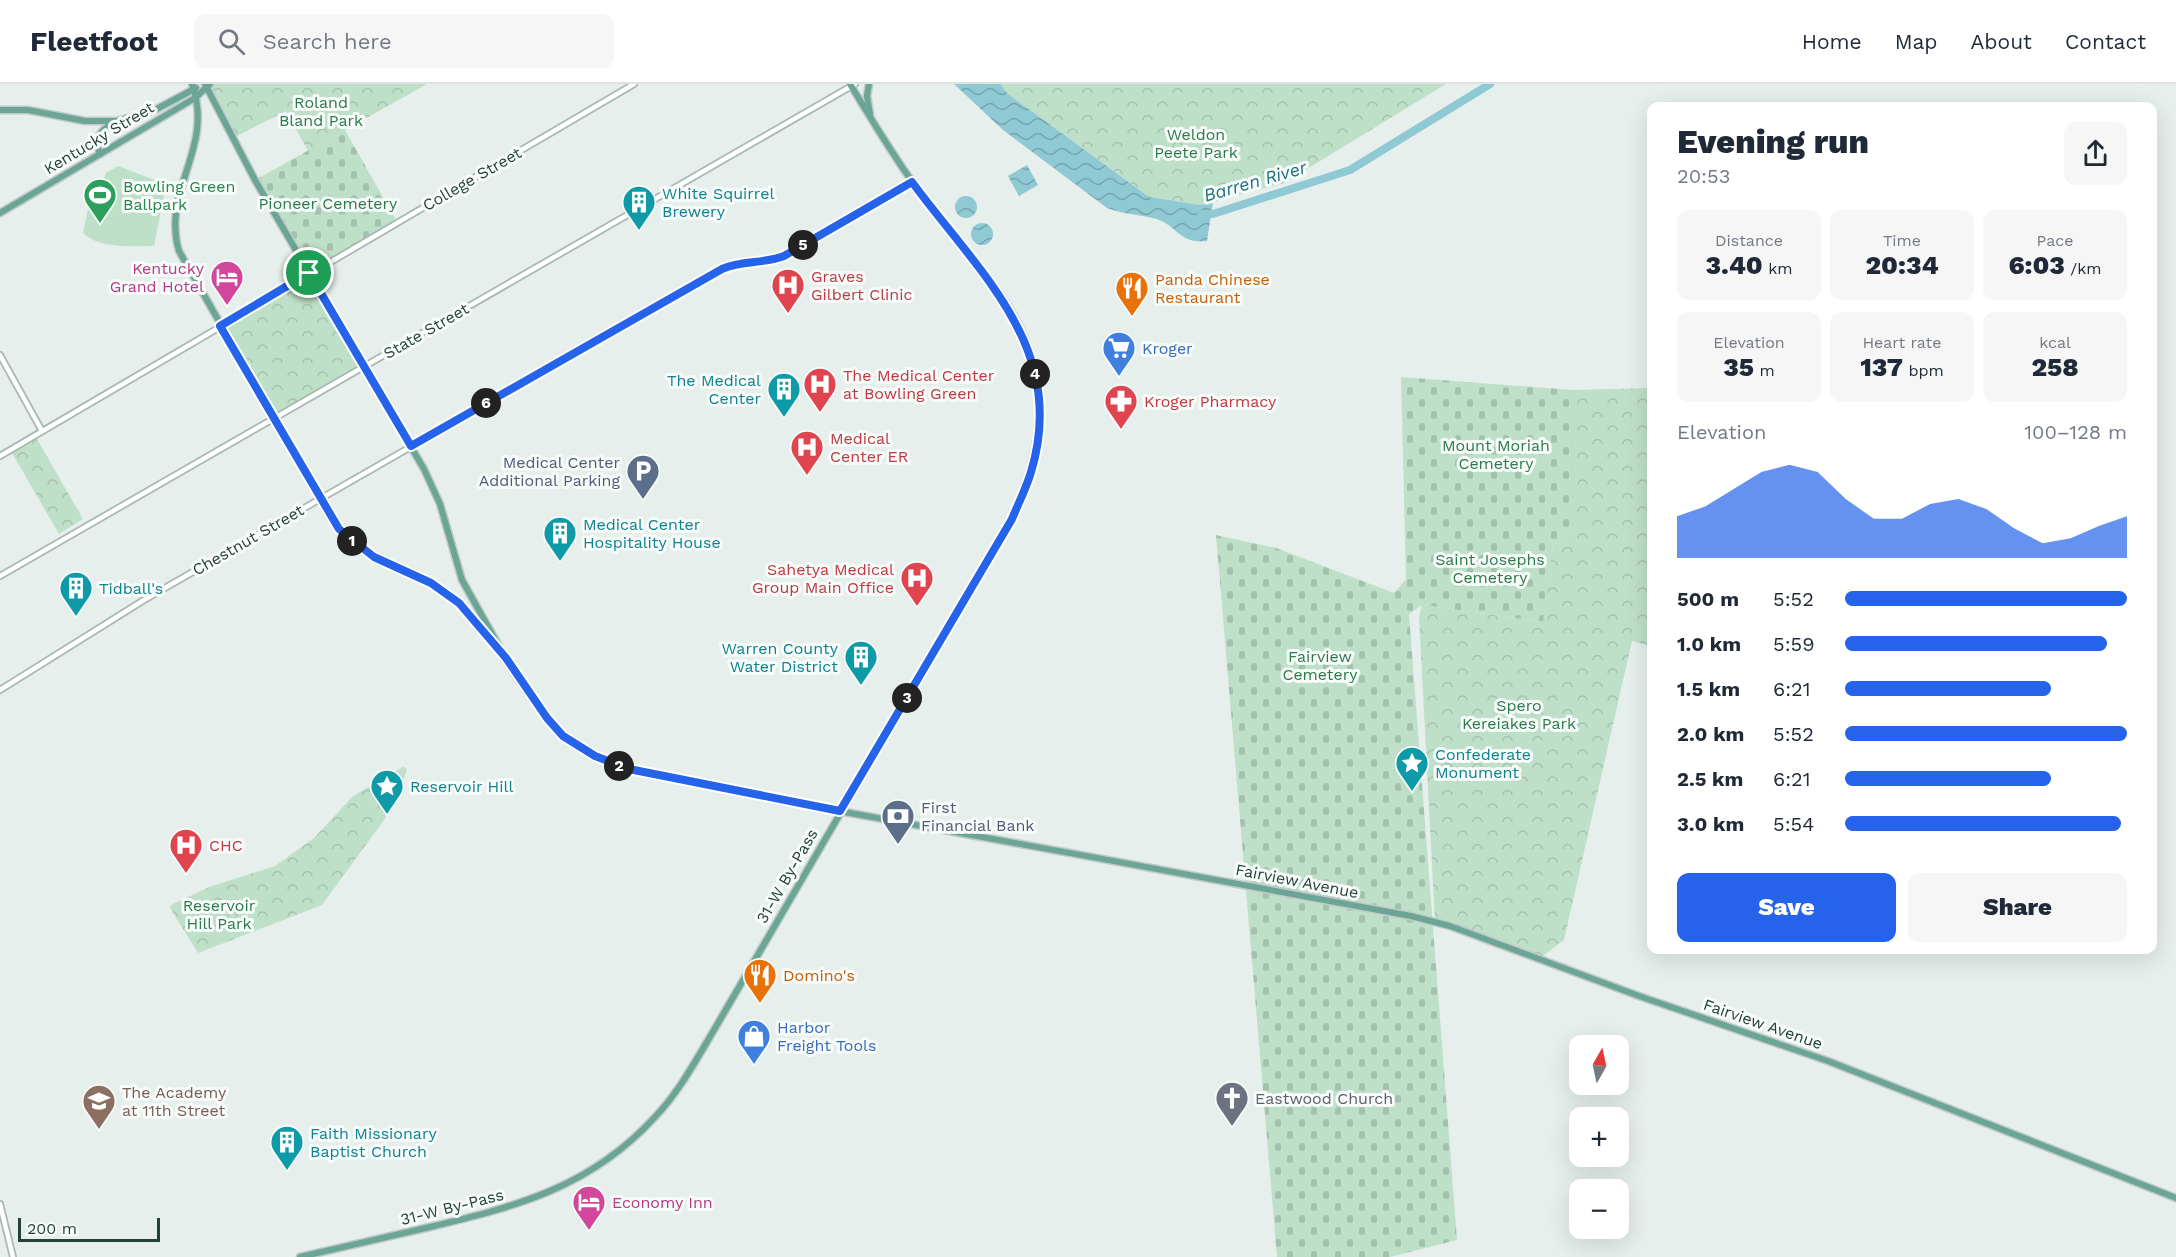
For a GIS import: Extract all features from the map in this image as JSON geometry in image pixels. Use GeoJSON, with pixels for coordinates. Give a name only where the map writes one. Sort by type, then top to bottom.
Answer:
{"type":"FeatureCollection","features":[{"type":"Feature","properties":{"kind":"main road"},"geometry":{"type":"LineString","coordinates":[[868,84],[867,96],[871,117]]}},
{"type":"Feature","properties":{"kind":"main road"},"geometry":{"type":"LineString","coordinates":[[100,154],[97,144],[105,127],[117,121],[153,111],[192,86],[207,85],[255,180],[411,446],[437,496],[465,586],[506,658]]}},
{"type":"Feature","properties":{"kind":"main road","name":"Kentucky Street"},"geometry":{"type":"LineString","coordinates":[[0,213],[195,98],[207,85]]}},
{"type":"Feature","properties":{"kind":"main road","name":"31-W By-Pass"},"geometry":{"type":"LineString","coordinates":[[300,1257],[521,1204],[563,1187],[598,1167],[628,1144],[655,1118],[680,1086],[1012,519],[1031,472],[1037,447],[1039,412],[1036,380],[1019,325],[1000,294],[912,182],[852,85]]}},
{"type":"Feature","properties":{"kind":"main road","name":"Fairview Avenue"},"geometry":{"type":"LineString","coordinates":[[192,86],[195,98],[197,139],[176,204],[175,229],[183,261],[335,523],[359,546],[450,595],[469,613],[506,658],[554,728],[582,749],[605,761],[734,791],[1404,915],[1445,925],[1639,996],[1839,1065],[2176,1198]]}},
{"type":"Feature","properties":{"kind":"main road"},"geometry":{"type":"LineString","coordinates":[[0,110],[28,110],[85,121],[117,121]]}},
{"type":"Feature","properties":{"kind":"street","name":"College Street"},"geometry":{"type":"LineString","coordinates":[[0,456],[634,84]]}},
{"type":"Feature","properties":{"kind":"street","name":"State Street"},"geometry":{"type":"LineString","coordinates":[[0,576],[852,85]]}},
{"type":"Feature","properties":{"kind":"street","name":"Chestnut Street"},"geometry":{"type":"LineString","coordinates":[[0,690],[95,629],[722,269],[738,263],[769,261],[784,256],[912,182]]}},
{"type":"Feature","properties":{"kind":"street"},"geometry":{"type":"LineString","coordinates":[[0,355],[42,431]]}},
{"type":"Feature","properties":{"kind":"street"},"geometry":{"type":"LineString","coordinates":[[0,1204],[12,1257]]}},
{"type":"Feature","properties":{"kind":"green space","name":"Roland Bland Park"},"geometry":{"type":"Polygon","coordinates":[[[210,84],[427,84],[308,151],[286,111],[233,138],[206,86],[210,84]]]}},
{"type":"Feature","properties":{"kind":"green space","name":"Weldon Peete Park"},"geometry":{"type":"Polygon","coordinates":[[[1000,84],[1446,84],[1284,183],[1201,205],[1149,197],[1008,94],[1000,84]]]}},
{"type":"Feature","properties":{"kind":"green space","name":"Pioneer Cemetery"},"geometry":{"type":"Polygon","coordinates":[[[345,130],[397,222],[309,273],[255,180],[345,130]]]}},
{"type":"Feature","properties":{"kind":"green space"},"geometry":{"type":"Polygon","coordinates":[[[118,166],[157,181],[164,195],[154,246],[107,244],[98,242],[83,233],[92,189],[103,181],[106,173],[118,166]]]}},
{"type":"Feature","properties":{"kind":"green space"},"geometry":{"type":"Polygon","coordinates":[[[309,273],[364,366],[274,418],[220,326],[309,273]]]}},
{"type":"Feature","properties":{"kind":"green space","name":"Fairview Cemetery"},"geometry":{"type":"Polygon","coordinates":[[[1401,377],[1572,390],[1572,532],[1553,545],[1544,622],[1422,605],[1409,614],[1457,1240],[1390,1257],[1277,1257],[1216,535],[1276,548],[1394,593],[1406,579],[1401,377]]]}},
{"type":"Feature","properties":{"kind":"green space","name":"Spero Kereiakes Park"},"geometry":{"type":"Polygon","coordinates":[[[1647,388],[1647,645],[1632,641],[1564,940],[1539,959],[1435,922],[1419,617],[1422,605],[1543,622],[1553,545],[1572,532],[1572,390],[1647,388]]]}},
{"type":"Feature","properties":{"kind":"green space"},"geometry":{"type":"Polygon","coordinates":[[[37,439],[83,519],[59,534],[12,453],[37,439]]]}},
{"type":"Feature","properties":{"kind":"green space","name":"Reservoir Hill Park"},"geometry":{"type":"Polygon","coordinates":[[[403,767],[407,769],[395,805],[322,905],[198,953],[170,908],[171,905],[209,887],[275,866],[314,838],[353,796],[403,767]]]}},
{"type":"Feature","properties":{"kind":"water"},"geometry":{"type":"Polygon","coordinates":[[[954,84],[1000,84],[1008,94],[1149,197],[1201,205],[1213,202],[1207,241],[1191,240],[1157,219],[1107,208],[1003,130],[954,84]]]}},
{"type":"Feature","properties":{"kind":"water"},"geometry":{"type":"Polygon","coordinates":[[[1027,165],[1038,185],[1019,196],[1008,176],[1027,165]]]}},
{"type":"Feature","properties":{"kind":"water"},"geometry":{"type":"Polygon","coordinates":[[[966,196],[974,199],[977,207],[974,215],[966,218],[958,215],[955,207],[958,199],[966,196]]]}},
{"type":"Feature","properties":{"kind":"water"},"geometry":{"type":"Polygon","coordinates":[[[982,223],[990,226],[993,234],[990,242],[982,245],[974,242],[971,234],[974,226],[982,223]]]}},
{"type":"Feature","properties":{"kind":"waterway","name":"Barren River"},"geometry":{"type":"LineString","coordinates":[[1201,214],[1213,214],[1350,170],[1490,84]]}},
{"type":"Feature","properties":{"kind":"place","name":"Bowling Green Ballpark"},"geometry":{"type":"Point","coordinates":[100,224]}},
{"type":"Feature","properties":{"kind":"place","name":"White Squirrel Brewery"},"geometry":{"type":"Point","coordinates":[639,231]}},
{"type":"Feature","properties":{"kind":"place","name":"Kentucky Grand Hotel"},"geometry":{"type":"Point","coordinates":[227,306]}},
{"type":"Feature","properties":{"kind":"place","name":"Graves Gilbert Clinic"},"geometry":{"type":"Point","coordinates":[788,314]}},
{"type":"Feature","properties":{"kind":"place","name":"Panda Chinese Restaurant"},"geometry":{"type":"Point","coordinates":[1132,317]}},
{"type":"Feature","properties":{"kind":"place","name":"Kroger"},"geometry":{"type":"Point","coordinates":[1119,377]}},
{"type":"Feature","properties":{"kind":"place","name":"The Medical Center at Bowling Green"},"geometry":{"type":"Point","coordinates":[820,413]}},
{"type":"Feature","properties":{"kind":"place","name":"The Medical Center"},"geometry":{"type":"Point","coordinates":[784,418]}},
{"type":"Feature","properties":{"kind":"place","name":"Kroger Pharmacy"},"geometry":{"type":"Point","coordinates":[1121,430]}},
{"type":"Feature","properties":{"kind":"place","name":"Medical Center ER"},"geometry":{"type":"Point","coordinates":[807,476]}},
{"type":"Feature","properties":{"kind":"place","name":"Medical Center Additional Parking"},"geometry":{"type":"Point","coordinates":[643,500]}},
{"type":"Feature","properties":{"kind":"place","name":"Medical Center Hospitality House"},"geometry":{"type":"Point","coordinates":[560,562]}},
{"type":"Feature","properties":{"kind":"place","name":"Sahetya Medical Group Main Office"},"geometry":{"type":"Point","coordinates":[917,607]}},
{"type":"Feature","properties":{"kind":"place","name":"Tidball's"},"geometry":{"type":"Point","coordinates":[76,617]}},
{"type":"Feature","properties":{"kind":"place","name":"Warren County Water District"},"geometry":{"type":"Point","coordinates":[861,686]}},
{"type":"Feature","properties":{"kind":"place","name":"Confederate Monument"},"geometry":{"type":"Point","coordinates":[1412,792]}},
{"type":"Feature","properties":{"kind":"place","name":"Reservoir Hill"},"geometry":{"type":"Point","coordinates":[387,815]}},
{"type":"Feature","properties":{"kind":"place","name":"First Financial Bank"},"geometry":{"type":"Point","coordinates":[898,845]}},
{"type":"Feature","properties":{"kind":"place","name":"CHC"},"geometry":{"type":"Point","coordinates":[186,874]}},
{"type":"Feature","properties":{"kind":"place","name":"Domino's"},"geometry":{"type":"Point","coordinates":[760,1004]}},
{"type":"Feature","properties":{"kind":"place","name":"Harbor Freight Tools"},"geometry":{"type":"Point","coordinates":[754,1065]}},
{"type":"Feature","properties":{"kind":"place","name":"Eastwood Church"},"geometry":{"type":"Point","coordinates":[1232,1127]}},
{"type":"Feature","properties":{"kind":"place","name":"The Academy at 11th Street"},"geometry":{"type":"Point","coordinates":[99,1130]}},
{"type":"Feature","properties":{"kind":"place","name":"Faith Missionary Baptist Church"},"geometry":{"type":"Point","coordinates":[287,1171]}},
{"type":"Feature","properties":{"kind":"place","name":"Economy Inn"},"geometry":{"type":"Point","coordinates":[589,1231]}},
{"type":"Feature","properties":{"kind":"route"},"geometry":{"type":"LineString","coordinates":[[912,182],[1000,294],[1019,325],[1033,364],[1036,380],[1039,412],[1037,447],[1031,472],[1012,519],[840,811],[634,770],[605,761],[582,749],[552,726],[506,658],[459,603],[431,583],[374,557],[339,529],[220,326],[309,273],[411,446],[722,269],[738,263],[769,261],[784,256],[912,182]]}},
{"type":"Feature","properties":{"kind":"park label","name":"Mount Moriah Cemetery"},"geometry":{"type":"Point","coordinates":[1496,454]}},
{"type":"Feature","properties":{"kind":"park label","name":"Saint Josephs Cemetery"},"geometry":{"type":"Point","coordinates":[1490,568]}}]}
